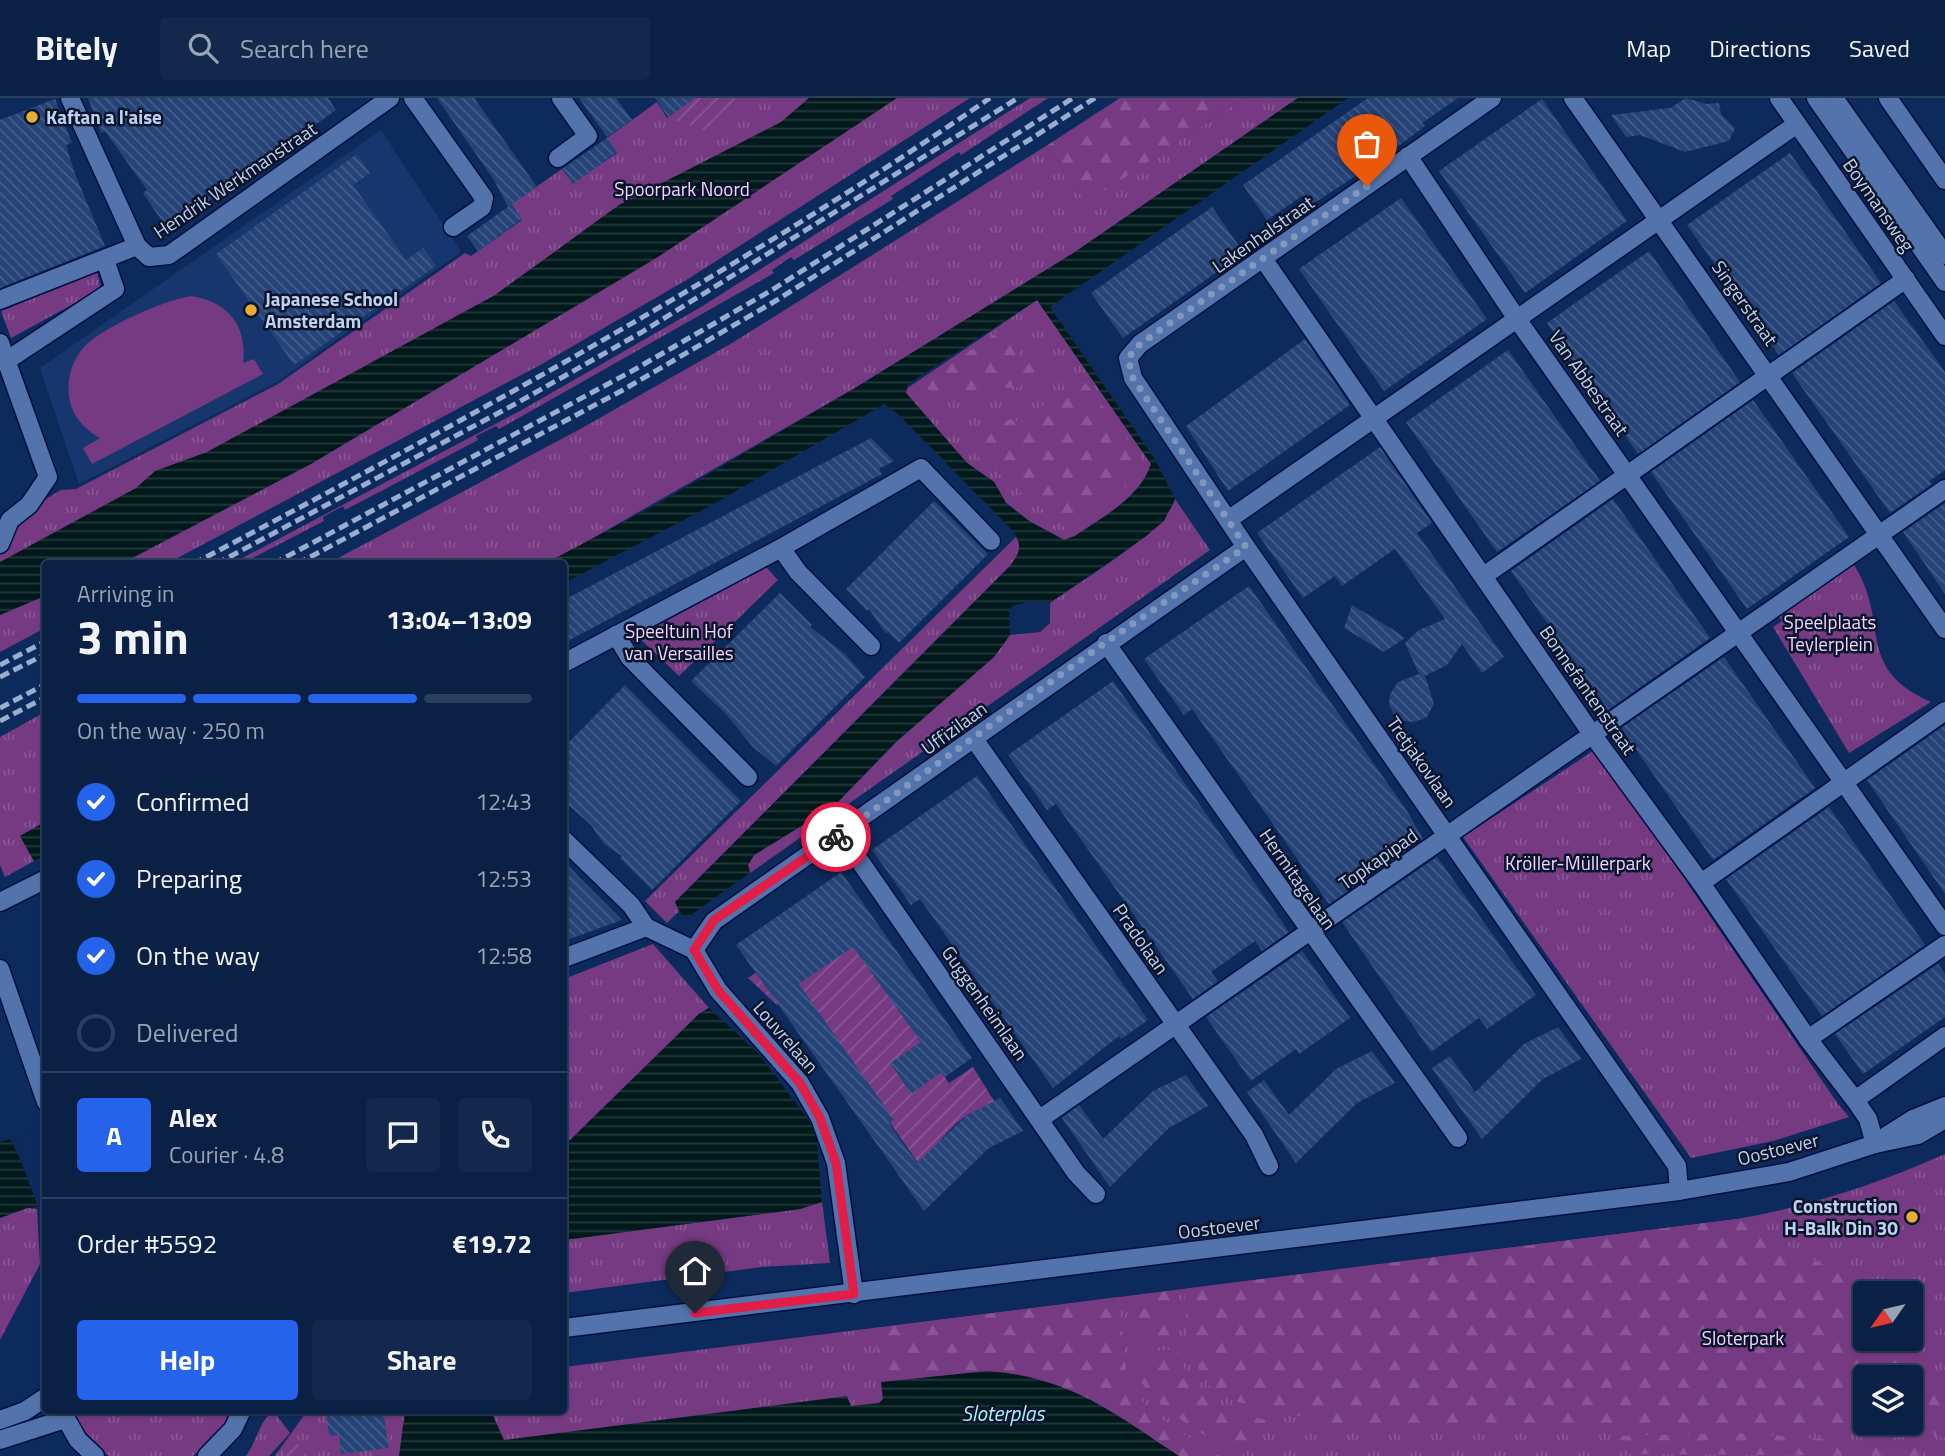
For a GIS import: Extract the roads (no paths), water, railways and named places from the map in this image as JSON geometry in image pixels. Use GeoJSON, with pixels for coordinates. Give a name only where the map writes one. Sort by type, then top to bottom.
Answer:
{"type":"FeatureCollection","features":[{"type":"Feature","properties":{"kind":"street","name":"Hendrik Werkmanstraat"},"geometry":{"type":"LineString","coordinates":[[70,98],[137,246],[149,257],[169,255],[390,98]]}},
{"type":"Feature","properties":{"kind":"street"},"geometry":{"type":"LineString","coordinates":[[413,98],[484,198],[482,207],[453,227]]}},
{"type":"Feature","properties":{"kind":"street"},"geometry":{"type":"LineString","coordinates":[[558,158],[588,136],[561,98]]}},
{"type":"Feature","properties":{"kind":"street","name":"Lakenhalstraat"},"geometry":{"type":"LineString","coordinates":[[1128,358],[1140,344],[1264,260],[1492,98]]}},
{"type":"Feature","properties":{"kind":"street","name":"Singerstraat"},"geometry":{"type":"LineString","coordinates":[[1573,98],[1945,629]]}},
{"type":"Feature","properties":{"kind":"street","name":"Boymansweg"},"geometry":{"type":"LineString","coordinates":[[1779,98],[1945,336]]}},
{"type":"Feature","properties":{"kind":"street"},"geometry":{"type":"LineString","coordinates":[[1816,98],[1945,282]]}},
{"type":"Feature","properties":{"kind":"street"},"geometry":{"type":"LineString","coordinates":[[1834,98],[1945,255]]}},
{"type":"Feature","properties":{"kind":"street"},"geometry":{"type":"LineString","coordinates":[[1888,98],[1945,180]]}},
{"type":"Feature","properties":{"kind":"street"},"geometry":{"type":"LineString","coordinates":[[1228,520],[1797,124]]}},
{"type":"Feature","properties":{"kind":"street","name":"Van Abbestraat"},"geometry":{"type":"LineString","coordinates":[[1408,156],[1517,319],[1843,781]]}},
{"type":"Feature","properties":{"kind":"street","name":"Hendrik Werkmanstraat"},"geometry":{"type":"LineString","coordinates":[[0,300],[137,246]]}},
{"type":"Feature","properties":{"kind":"street"},"geometry":{"type":"LineString","coordinates":[[6,361],[115,289],[105,260]]}},
{"type":"Feature","properties":{"kind":"street","name":"Bonnefantenstraat"},"geometry":{"type":"LineString","coordinates":[[1264,260],[1372,420],[1485,575],[1592,734],[1701,883],[1808,1039],[1855,1100],[1868,1119],[1875,1144]]}},
{"type":"Feature","properties":{"kind":"street"},"geometry":{"type":"LineString","coordinates":[[1485,575],[1906,279]]}},
{"type":"Feature","properties":{"kind":"street"},"geometry":{"type":"LineString","coordinates":[[0,343],[48,477],[29,505],[10,520],[0,544]]}},
{"type":"Feature","properties":{"kind":"street","name":"Tretjakovlaan"},"geometry":{"type":"LineString","coordinates":[[1128,358],[1133,378],[1246,547],[1677,1166],[1679,1191]]}},
{"type":"Feature","properties":{"kind":"street"},"geometry":{"type":"LineString","coordinates":[[567,661],[780,548],[921,468],[991,541]]}},
{"type":"Feature","properties":{"kind":"street"},"geometry":{"type":"LineString","coordinates":[[1879,534],[1945,489]]}},
{"type":"Feature","properties":{"kind":"street","name":"Topkapipad"},"geometry":{"type":"LineString","coordinates":[[1040,1119],[1879,534]]}},
{"type":"Feature","properties":{"kind":"street","name":"Uffizilaan"},"geometry":{"type":"LineString","coordinates":[[694,950],[714,920],[841,834],[1106,642],[1246,547]]}},
{"type":"Feature","properties":{"kind":"street"},"geometry":{"type":"LineString","coordinates":[[780,548],[798,572],[871,646]]}},
{"type":"Feature","properties":{"kind":"street"},"geometry":{"type":"LineString","coordinates":[[616,635],[630,658],[748,777]]}},
{"type":"Feature","properties":{"kind":"street","name":"Hermitagelaan"},"geometry":{"type":"LineString","coordinates":[[1106,642],[1458,1138]]}},
{"type":"Feature","properties":{"kind":"street"},"geometry":{"type":"LineString","coordinates":[[1701,883],[1945,711]]}},
{"type":"Feature","properties":{"kind":"street","name":"Pradolaan"},"geometry":{"type":"LineString","coordinates":[[974,739],[1254,1135],[1269,1166]]}},
{"type":"Feature","properties":{"kind":"street"},"geometry":{"type":"LineString","coordinates":[[1843,781],[1945,926]]}},
{"type":"Feature","properties":{"kind":"street","name":"Guggenheimlaan"},"geometry":{"type":"LineString","coordinates":[[841,834],[1076,1172],[1096,1194]]}},
{"type":"Feature","properties":{"kind":"street"},"geometry":{"type":"LineString","coordinates":[[567,843],[631,905],[646,927],[694,950]]}},
{"type":"Feature","properties":{"kind":"street"},"geometry":{"type":"LineString","coordinates":[[0,902],[42,881]]}},
{"type":"Feature","properties":{"kind":"street"},"geometry":{"type":"LineString","coordinates":[[567,957],[646,927]]}},
{"type":"Feature","properties":{"kind":"street"},"geometry":{"type":"LineString","coordinates":[[1808,1039],[1945,945]]}},
{"type":"Feature","properties":{"kind":"street","name":"Louvrelaan"},"geometry":{"type":"LineString","coordinates":[[694,950],[718,990],[800,1083],[820,1118],[836,1163],[854,1294]]}},
{"type":"Feature","properties":{"kind":"street"},"geometry":{"type":"LineString","coordinates":[[0,969],[42,1093]]}},
{"type":"Feature","properties":{"kind":"street"},"geometry":{"type":"LineString","coordinates":[[1855,1100],[1945,1036]]}},
{"type":"Feature","properties":{"kind":"street","name":"Oostoever"},"geometry":{"type":"LineString","coordinates":[[1875,1144],[1913,1119],[1945,1106]]}},
{"type":"Feature","properties":{"kind":"street","name":"Oostoever"},"geometry":{"type":"LineString","coordinates":[[567,1328],[1679,1191],[1789,1172],[1875,1144],[1918,1135],[1945,1119]]}},
{"type":"Feature","properties":{"kind":"street"},"geometry":{"type":"LineString","coordinates":[[0,1420],[25,1411],[42,1400]]}},
{"type":"Feature","properties":{"kind":"street"},"geometry":{"type":"LineString","coordinates":[[207,1456],[233,1429],[240,1414]]}},
{"type":"Feature","properties":{"kind":"street"},"geometry":{"type":"LineString","coordinates":[[0,1440],[63,1415],[78,1440],[95,1456]]}},
{"type":"Feature","properties":{"kind":"water"},"geometry":{"type":"Polygon","coordinates":[[[809,98],[897,98],[658,257],[311,464],[129,560],[42,560],[42,597],[0,615],[0,562],[136,488],[155,471],[207,452],[495,295],[619,205],[781,122],[809,98]]]}},
{"type":"Feature","properties":{"kind":"water"},"geometry":{"type":"Polygon","coordinates":[[[1298,98],[1348,98],[1050,307],[1156,461],[1175,499],[1164,521],[1050,603],[1034,600],[1012,606],[1009,611],[1010,635],[994,657],[897,741],[834,806],[754,855],[748,865],[750,873],[688,917],[682,915],[675,902],[1010,566],[1018,553],[1018,541],[1013,531],[898,414],[884,404],[712,505],[567,581],[567,560],[552,560],[654,506],[855,388],[1075,252],[1298,98]],[[1037,300],[908,384],[906,393],[967,463],[994,482],[1006,503],[1029,521],[1064,540],[1075,536],[1119,506],[1130,497],[1146,476],[1151,464],[1037,300]]]}},
{"type":"Feature","properties":{"kind":"water"},"geometry":{"type":"Polygon","coordinates":[[[42,824],[42,857],[34,861],[20,836],[42,824]]]}},
{"type":"Feature","properties":{"kind":"water"},"geometry":{"type":"Polygon","coordinates":[[[709,1008],[758,1053],[816,1130],[822,1202],[800,1209],[567,1240],[567,1143],[699,1014],[709,1008]]]}},
{"type":"Feature","properties":{"kind":"water"},"geometry":{"type":"Polygon","coordinates":[[[10,1139],[42,1200],[42,1206],[27,1208],[0,1218],[0,1142],[10,1139]]]}},
{"type":"Feature","properties":{"kind":"water","name":"Sloterplas"},"geometry":{"type":"Polygon","coordinates":[[[987,1371],[1043,1381],[1067,1389],[1111,1411],[1179,1456],[399,1456],[405,1414],[492,1414],[504,1440],[847,1396],[851,1406],[879,1403],[883,1399],[881,1382],[987,1371]]]}},
{"type":"Feature","properties":{"kind":"railway"},"geometry":{"type":"LineString","coordinates":[[200,560],[599,343],[797,224],[990,98]]}},
{"type":"Feature","properties":{"kind":"railway"},"geometry":{"type":"LineString","coordinates":[[223,560],[517,403],[642,332],[1018,98]]}},
{"type":"Feature","properties":{"kind":"railway"},"geometry":{"type":"LineString","coordinates":[[280,560],[632,371],[772,290],[1073,98]]}},
{"type":"Feature","properties":{"kind":"railway"},"geometry":{"type":"LineString","coordinates":[[304,560],[623,390],[777,300],[1095,98]]}},
{"type":"Feature","properties":{"kind":"railway"},"geometry":{"type":"LineString","coordinates":[[0,665],[42,643]]}},
{"type":"Feature","properties":{"kind":"railway"},"geometry":{"type":"LineString","coordinates":[[0,677],[42,656]]}},
{"type":"Feature","properties":{"kind":"railway"},"geometry":{"type":"LineString","coordinates":[[0,708],[42,686]]}},
{"type":"Feature","properties":{"kind":"railway"},"geometry":{"type":"LineString","coordinates":[[0,721],[42,699]]}},
{"type":"Feature","properties":{"kind":"place","name":"Kaftan a l'aise"},"geometry":{"type":"Point","coordinates":[32,117]}},
{"type":"Feature","properties":{"kind":"place","name":"Japanese School Amsterdam"},"geometry":{"type":"Point","coordinates":[251,310]}},
{"type":"Feature","properties":{"kind":"place","name":"Construction H-Balk Din 30"},"geometry":{"type":"Point","coordinates":[1912,1217]}},
{"type":"Feature","properties":{"kind":"park label","name":"Spoorpark Noord"},"geometry":{"type":"Point","coordinates":[682,189]}},
{"type":"Feature","properties":{"kind":"park label","name":"Speelplaats Teylerplein"},"geometry":{"type":"Point","coordinates":[1830,633]}},
{"type":"Feature","properties":{"kind":"park label","name":"Speeltuin Hof van Versailles"},"geometry":{"type":"Point","coordinates":[679,642]}},
{"type":"Feature","properties":{"kind":"park label","name":"Kröller-Müllerpark"},"geometry":{"type":"Point","coordinates":[1578,863]}},
{"type":"Feature","properties":{"kind":"park label","name":"Sloterpark"},"geometry":{"type":"Point","coordinates":[1743,1338]}}]}
